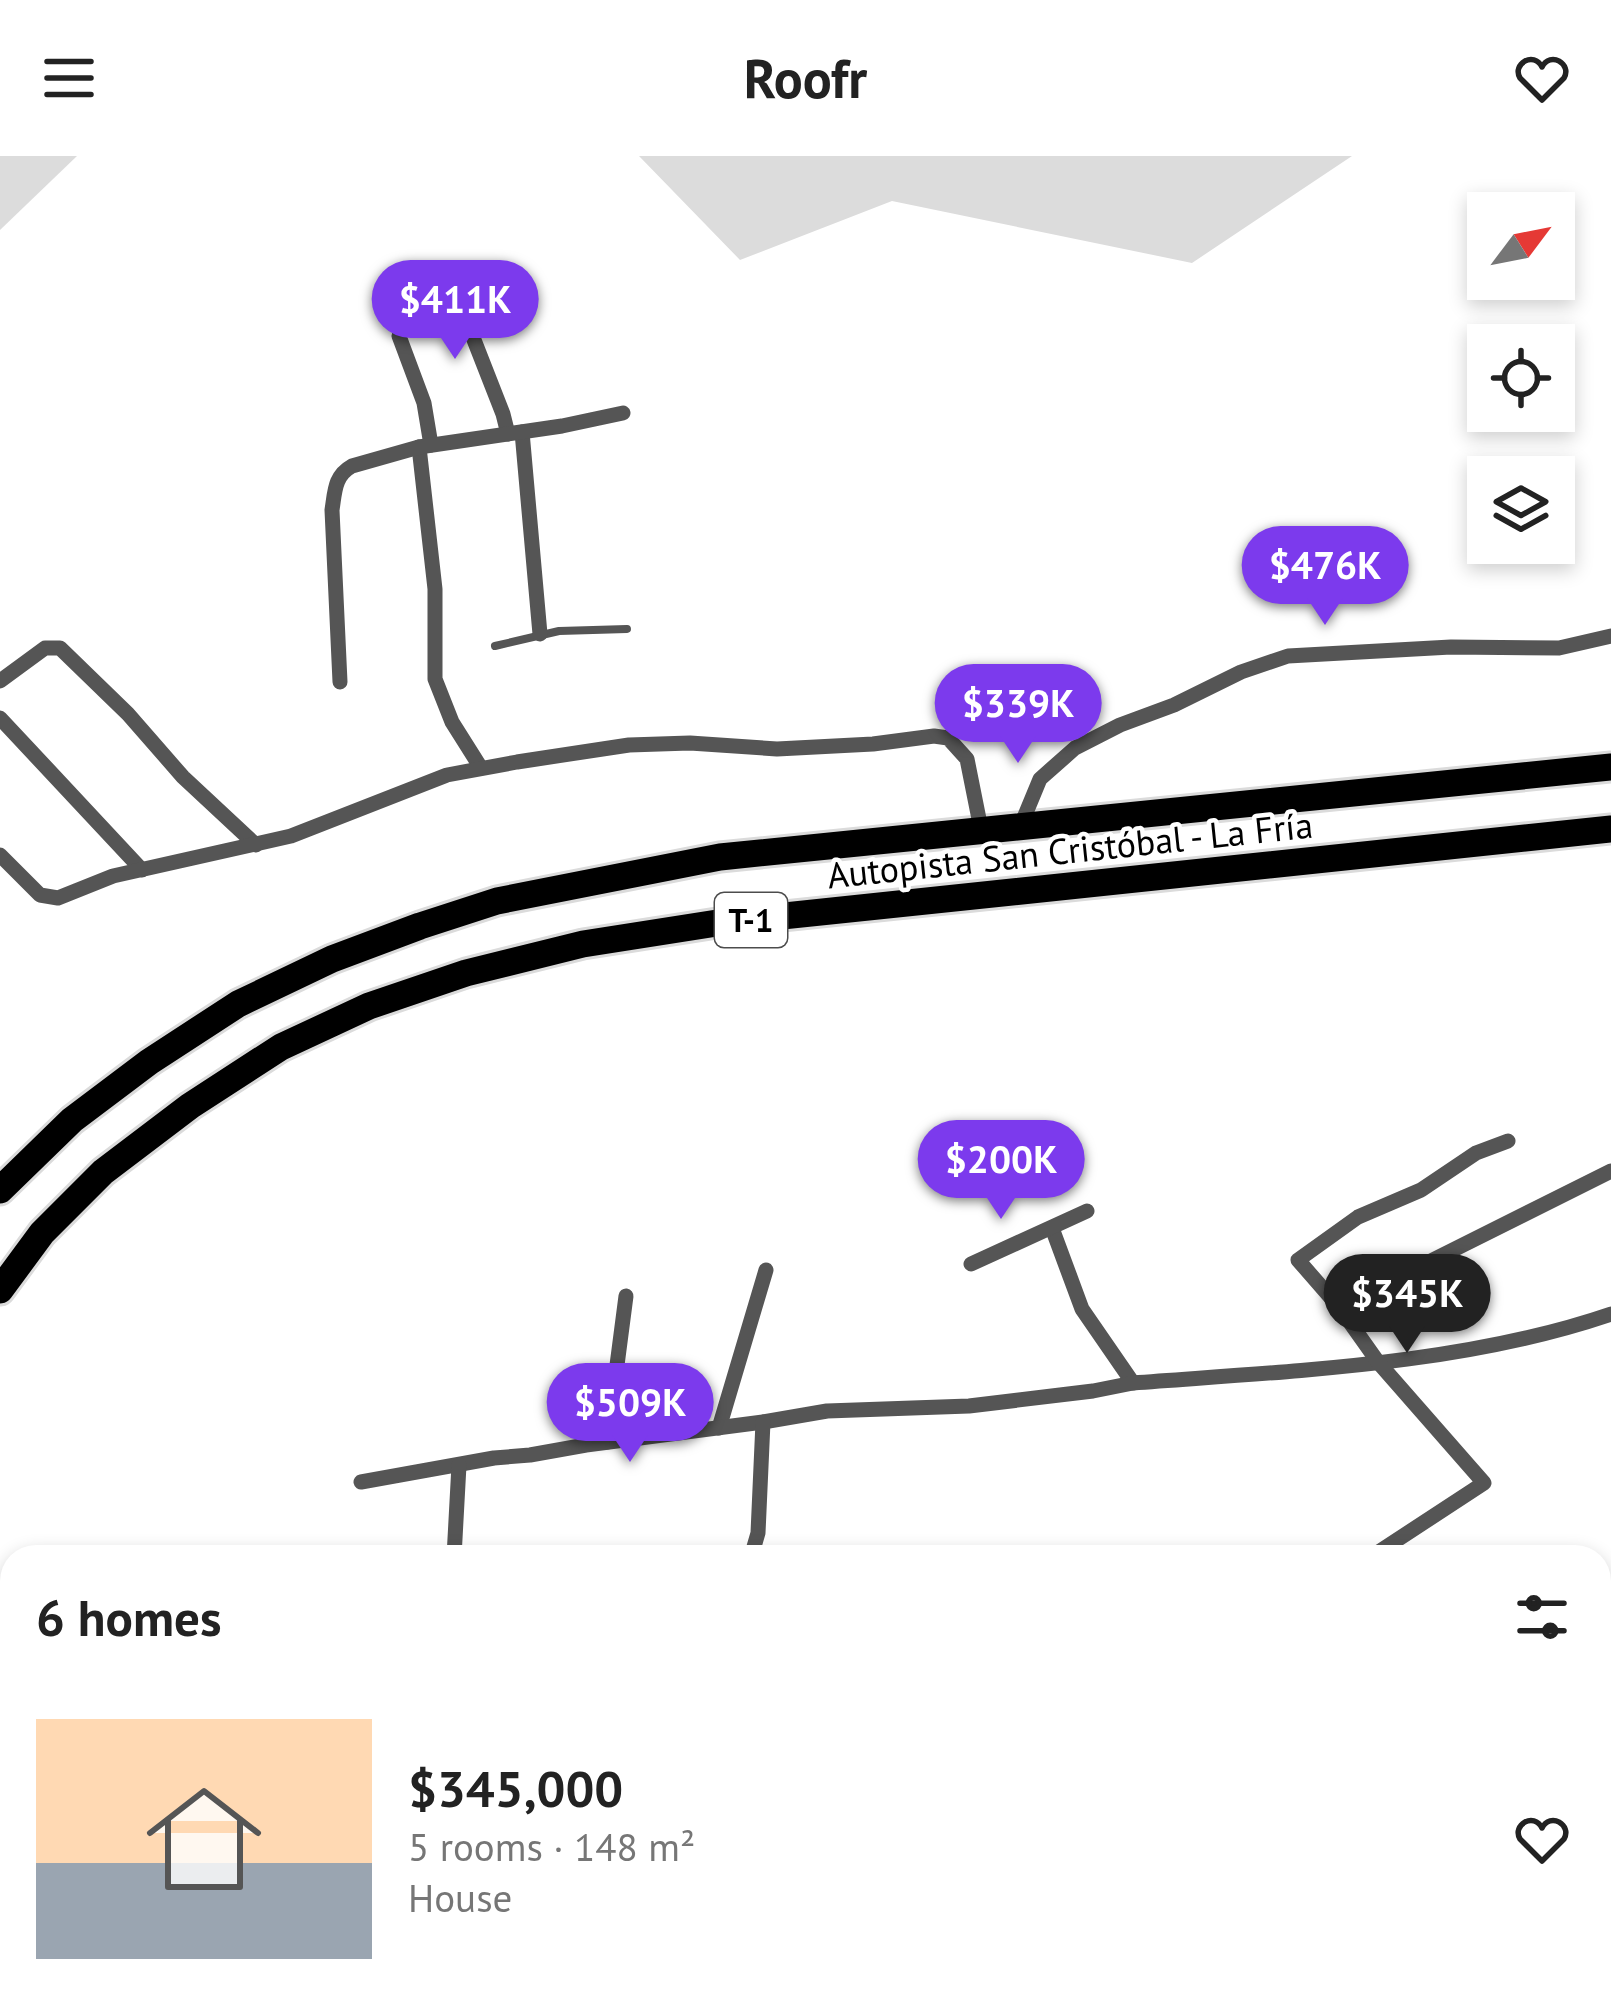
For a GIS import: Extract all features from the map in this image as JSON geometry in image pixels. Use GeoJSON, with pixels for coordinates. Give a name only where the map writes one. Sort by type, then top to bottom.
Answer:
{"type":"FeatureCollection","features":[{"type":"Feature","properties":{"kind":"highway","name":"Autopista San Cristóbal - La Fría"},"geometry":{"type":"LineString","coordinates":[[0,1190],[72,1120],[148,1062],[238,1004],[332,958],[497,902],[720,856],[1611,767]]}},
{"type":"Feature","properties":{"kind":"highway","name":"Autopista San Cristóbal - La Fría"},"geometry":{"type":"LineString","coordinates":[[0,1290],[42,1233],[103,1172],[190,1106],[281,1047],[369,1006],[466,973],[583,944],[717,923],[1611,829]]}},
{"type":"Feature","properties":{"kind":"street"},"geometry":{"type":"LineString","coordinates":[[449,275],[503,414],[515,433],[540,634]]}},
{"type":"Feature","properties":{"kind":"street"},"geometry":{"type":"LineString","coordinates":[[399,335],[424,403],[435,679],[452,722],[481,768]]}},
{"type":"Feature","properties":{"kind":"street"},"geometry":{"type":"LineString","coordinates":[[340,682],[332,510],[335,484],[342,472],[425,446],[623,413]]}},
{"type":"Feature","properties":{"kind":"street"},"geometry":{"type":"LineString","coordinates":[[1021,825],[1040,779],[1075,748],[1241,672],[1288,656],[1451,647],[1559,648],[1611,637]]}},
{"type":"Feature","properties":{"kind":"street"},"geometry":{"type":"LineString","coordinates":[[0,681],[45,648],[60,648],[256,845]]}},
{"type":"Feature","properties":{"kind":"street"},"geometry":{"type":"LineString","coordinates":[[0,718],[142,870]]}},
{"type":"Feature","properties":{"kind":"street"},"geometry":{"type":"LineString","coordinates":[[0,855],[36,891],[52,898],[113,876],[322,826],[447,775],[629,746],[690,742],[777,749],[947,738],[968,759],[981,830]]}},
{"type":"Feature","properties":{"kind":"street"},"geometry":{"type":"LineString","coordinates":[[1389,1545],[1484,1483],[1378,1362],[1340,1307],[1298,1260],[1358,1216],[1421,1190],[1476,1154],[1508,1142]]}},
{"type":"Feature","properties":{"kind":"street"},"geometry":{"type":"LineString","coordinates":[[1340,1307],[1611,1171]]}},
{"type":"Feature","properties":{"kind":"street"},"geometry":{"type":"LineString","coordinates":[[970,1264],[1087,1211]]}},
{"type":"Feature","properties":{"kind":"street"},"geometry":{"type":"LineString","coordinates":[[1052,1228],[1082,1309],[1133,1383]]}},
{"type":"Feature","properties":{"kind":"street"},"geometry":{"type":"LineString","coordinates":[[719,1428],[766,1270]]}},
{"type":"Feature","properties":{"kind":"street"},"geometry":{"type":"LineString","coordinates":[[607,1442],[626,1296]]}},
{"type":"Feature","properties":{"kind":"street"},"geometry":{"type":"LineString","coordinates":[[361,1482],[494,1457],[827,1411],[989,1404],[1133,1383],[1378,1362],[1539,1336],[1611,1313]]}},
{"type":"Feature","properties":{"kind":"street"},"geometry":{"type":"LineString","coordinates":[[755,1545],[763,1422]]}},
{"type":"Feature","properties":{"kind":"street"},"geometry":{"type":"LineString","coordinates":[[455,1545],[459,1466]]}},
{"type":"Feature","properties":{"kind":"lane"},"geometry":{"type":"LineString","coordinates":[[495,646],[572,629],[627,629]]}},
{"type":"Feature","properties":{"kind":"shaded area"},"geometry":{"type":"Polygon","coordinates":[[[0,156],[77,156],[0,230],[0,156]]]}},
{"type":"Feature","properties":{"kind":"shaded area"},"geometry":{"type":"Polygon","coordinates":[[[639,156],[1352,156],[1192,263],[892,201],[740,260],[639,156]]]}}]}
